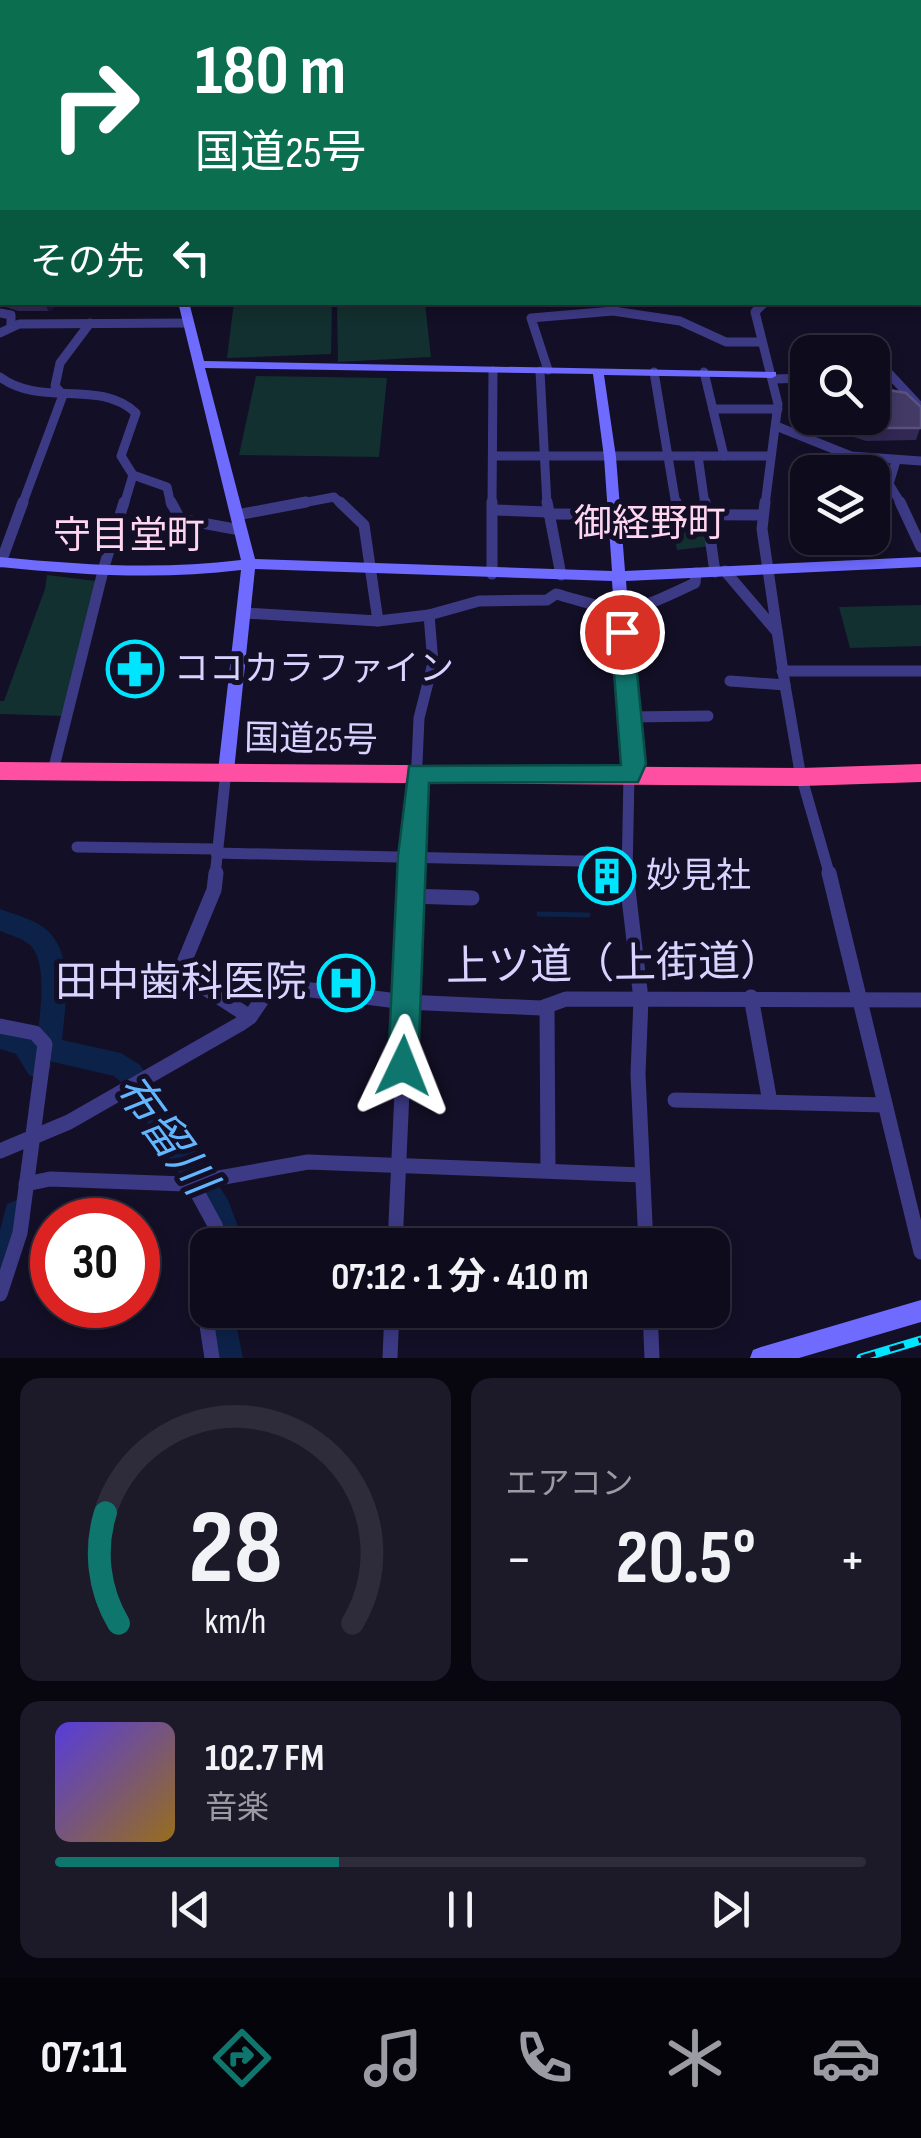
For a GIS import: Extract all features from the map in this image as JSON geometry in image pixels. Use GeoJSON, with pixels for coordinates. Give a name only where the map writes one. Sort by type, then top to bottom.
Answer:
{"type":"FeatureCollection","features":[{"type":"Feature","properties":{"kind":"highway","name":"国道25号"},"geometry":{"type":"LineString","coordinates":[[0,771],[802,777],[921,773]]}},
{"type":"Feature","properties":{"kind":"street"},"geometry":{"type":"LineString","coordinates":[[184,305],[249,564],[214,890],[180,972],[250,1017]]}},
{"type":"Feature","properties":{"kind":"street"},"geometry":{"type":"LineString","coordinates":[[762,305],[755,312],[778,409],[769,456],[762,540],[782,671],[802,777],[823,848],[921,1252]]}},
{"type":"Feature","properties":{"kind":"street"},"geometry":{"type":"LineString","coordinates":[[561,576],[548,513],[544,370],[531,318],[612,312],[680,321],[726,342],[760,342]]}},
{"type":"Feature","properties":{"kind":"street"},"geometry":{"type":"LineString","coordinates":[[0,313],[11,315],[11,325]]}},
{"type":"Feature","properties":{"kind":"street"},"geometry":{"type":"LineString","coordinates":[[0,333],[11,325],[188,322]]}},
{"type":"Feature","properties":{"kind":"street"},"geometry":{"type":"LineString","coordinates":[[63,396],[55,386],[58,366],[90,323]]}},
{"type":"Feature","properties":{"kind":"street"},"geometry":{"type":"LineString","coordinates":[[199,364],[704,372],[790,377]]}},
{"type":"Feature","properties":{"kind":"street"},"geometry":{"type":"LineString","coordinates":[[492,574],[493,371]]}},
{"type":"Feature","properties":{"kind":"street"},"geometry":{"type":"LineString","coordinates":[[598,371],[610,457],[634,764],[626,782],[625,862],[641,999],[638,1074],[645,1228]]}},
{"type":"Feature","properties":{"kind":"street"},"geometry":{"type":"LineString","coordinates":[[654,372],[678,515]]}},
{"type":"Feature","properties":{"kind":"street"},"geometry":{"type":"LineString","coordinates":[[704,372],[724,456]]}},
{"type":"Feature","properties":{"kind":"street"},"geometry":{"type":"LineString","coordinates":[[890,374],[921,408]]}},
{"type":"Feature","properties":{"kind":"street"},"geometry":{"type":"LineString","coordinates":[[0,378],[22,393],[109,397],[136,410],[120,456],[134,474],[167,487],[172,508],[180,520],[239,522],[334,497],[364,525],[378,621]]}},
{"type":"Feature","properties":{"kind":"street"},"geometry":{"type":"LineString","coordinates":[[63,396],[0,562],[104,574],[188,572],[249,564],[561,576],[921,562]]}},
{"type":"Feature","properties":{"kind":"street"},"geometry":{"type":"LineString","coordinates":[[712,410],[778,409]]}},
{"type":"Feature","properties":{"kind":"street"},"geometry":{"type":"LineString","coordinates":[[776,426],[851,456],[921,461]]}},
{"type":"Feature","properties":{"kind":"street"},"geometry":{"type":"LineString","coordinates":[[494,456],[769,456]]}},
{"type":"Feature","properties":{"kind":"street"},"geometry":{"type":"LineString","coordinates":[[698,456],[720,571],[777,632]]}},
{"type":"Feature","properties":{"kind":"street"},"geometry":{"type":"LineString","coordinates":[[896,461],[889,484],[910,518],[921,547]]}},
{"type":"Feature","properties":{"kind":"street"},"geometry":{"type":"LineString","coordinates":[[52,771],[134,474]]}},
{"type":"Feature","properties":{"kind":"street"},"geometry":{"type":"LineString","coordinates":[[494,510],[763,515]]}},
{"type":"Feature","properties":{"kind":"street"},"geometry":{"type":"LineString","coordinates":[[245,614],[378,621],[430,615],[479,601],[547,600],[556,594],[591,602],[608,611],[621,611],[648,605],[696,583],[696,572]]}},
{"type":"Feature","properties":{"kind":"street"},"geometry":{"type":"LineString","coordinates":[[397,1228],[410,856],[419,718],[434,644],[430,615]]}},
{"type":"Feature","properties":{"kind":"street"},"geometry":{"type":"LineString","coordinates":[[782,671],[921,671]]}},
{"type":"Feature","properties":{"kind":"street"},"geometry":{"type":"LineString","coordinates":[[730,681],[785,685]]}},
{"type":"Feature","properties":{"kind":"street"},"geometry":{"type":"LineString","coordinates":[[629,718],[708,716]]}},
{"type":"Feature","properties":{"kind":"street"},"geometry":{"type":"LineString","coordinates":[[77,847],[625,862]]}},
{"type":"Feature","properties":{"kind":"street"},"geometry":{"type":"LineString","coordinates":[[409,896],[472,898]]}},
{"type":"Feature","properties":{"kind":"street","name":"上ツ道（上街道）"},"geometry":{"type":"LineString","coordinates":[[6,1149],[136,1083],[250,1017],[272,984],[405,1002],[548,1006],[566,999],[921,1000]]}},
{"type":"Feature","properties":{"kind":"street"},"geometry":{"type":"LineString","coordinates":[[751,997],[770,1102]]}},
{"type":"Feature","properties":{"kind":"street"},"geometry":{"type":"LineString","coordinates":[[548,1006],[548,1170]]}},
{"type":"Feature","properties":{"kind":"street"},"geometry":{"type":"LineString","coordinates":[[0,1026],[35,1032],[46,1044],[20,1234],[0,1294]]}},
{"type":"Feature","properties":{"kind":"street"},"geometry":{"type":"LineString","coordinates":[[675,1100],[885,1105]]}},
{"type":"Feature","properties":{"kind":"street"},"geometry":{"type":"LineString","coordinates":[[26,1184],[50,1179],[198,1182],[308,1162],[642,1175]]}},
{"type":"Feature","properties":{"kind":"street"},"geometry":{"type":"LineString","coordinates":[[198,1182],[216,1228]]}},
{"type":"Feature","properties":{"kind":"street"},"geometry":{"type":"LineString","coordinates":[[761,1358],[921,1311]]}},
{"type":"Feature","properties":{"kind":"street"},"geometry":{"type":"LineString","coordinates":[[207,1328],[212,1358]]}},
{"type":"Feature","properties":{"kind":"street"},"geometry":{"type":"LineString","coordinates":[[390,1358],[391,1328]]}},
{"type":"Feature","properties":{"kind":"street"},"geometry":{"type":"LineString","coordinates":[[651,1328],[652,1358]]}},
{"type":"Feature","properties":{"kind":"green space"},"geometry":{"type":"Polygon","coordinates":[[[234,305],[332,305],[331,354],[227,358],[234,305]]]}},
{"type":"Feature","properties":{"kind":"green space"},"geometry":{"type":"Polygon","coordinates":[[[337,305],[425,305],[431,357],[338,362],[337,305]]]}},
{"type":"Feature","properties":{"kind":"green space"},"geometry":{"type":"Polygon","coordinates":[[[256,376],[387,378],[379,457],[239,455],[256,376]]]}},
{"type":"Feature","properties":{"kind":"green space"},"geometry":{"type":"Polygon","coordinates":[[[700,520],[706,524],[711,546],[677,550],[675,541],[652,540],[643,521],[700,520]]]}},
{"type":"Feature","properties":{"kind":"green space"},"geometry":{"type":"Polygon","coordinates":[[[47,575],[96,581],[65,716],[0,714],[0,701],[4,701],[47,575]]]}},
{"type":"Feature","properties":{"kind":"green space"},"geometry":{"type":"Polygon","coordinates":[[[921,605],[921,646],[850,648],[839,607],[921,605]]]}},
{"type":"Feature","properties":{"kind":"building"},"geometry":{"type":"Polygon","coordinates":[[[890,390],[906,393],[921,407],[921,428],[890,428],[890,390]]]}},
{"type":"Feature","properties":{"kind":"waterway"},"geometry":{"type":"LineString","coordinates":[[539,914],[588,915]]}},
{"type":"Feature","properties":{"kind":"waterway","name":"布留川"},"geometry":{"type":"LineString","coordinates":[[0,920],[33,934],[48,950],[53,993],[49,1049],[121,1065],[131,1074],[218,1210],[225,1228]]}},
{"type":"Feature","properties":{"kind":"waterway"},"geometry":{"type":"LineString","coordinates":[[0,1037],[24,1044],[38,1066]]}},
{"type":"Feature","properties":{"kind":"waterway"},"geometry":{"type":"LineString","coordinates":[[0,1259],[15,1230],[17,1214]]}},
{"type":"Feature","properties":{"kind":"waterway","name":"布留川"},"geometry":{"type":"LineString","coordinates":[[222,1328],[228,1358]]}},
{"type":"Feature","properties":{"kind":"railway"},"geometry":{"type":"LineString","coordinates":[[861,1358],[921,1340]]}},
{"type":"Feature","properties":{"kind":"place","name":"ココカラファイン"},"geometry":{"type":"Point","coordinates":[135,669]}},
{"type":"Feature","properties":{"kind":"place","name":"妙見社"},"geometry":{"type":"Point","coordinates":[607,876]}},
{"type":"Feature","properties":{"kind":"place","name":"田中歯科医院"},"geometry":{"type":"Point","coordinates":[346,983]}},
{"type":"Feature","properties":{"kind":"district","name":"御経野町"},"geometry":{"type":"Point","coordinates":[650,524]}},
{"type":"Feature","properties":{"kind":"district","name":"守目堂町"},"geometry":{"type":"Point","coordinates":[129,536]}},
{"type":"Feature","properties":{"kind":"route"},"geometry":{"type":"LineString","coordinates":[[403,1066],[410,856],[418,774],[629,775],[634,764],[622,632]]}}]}
